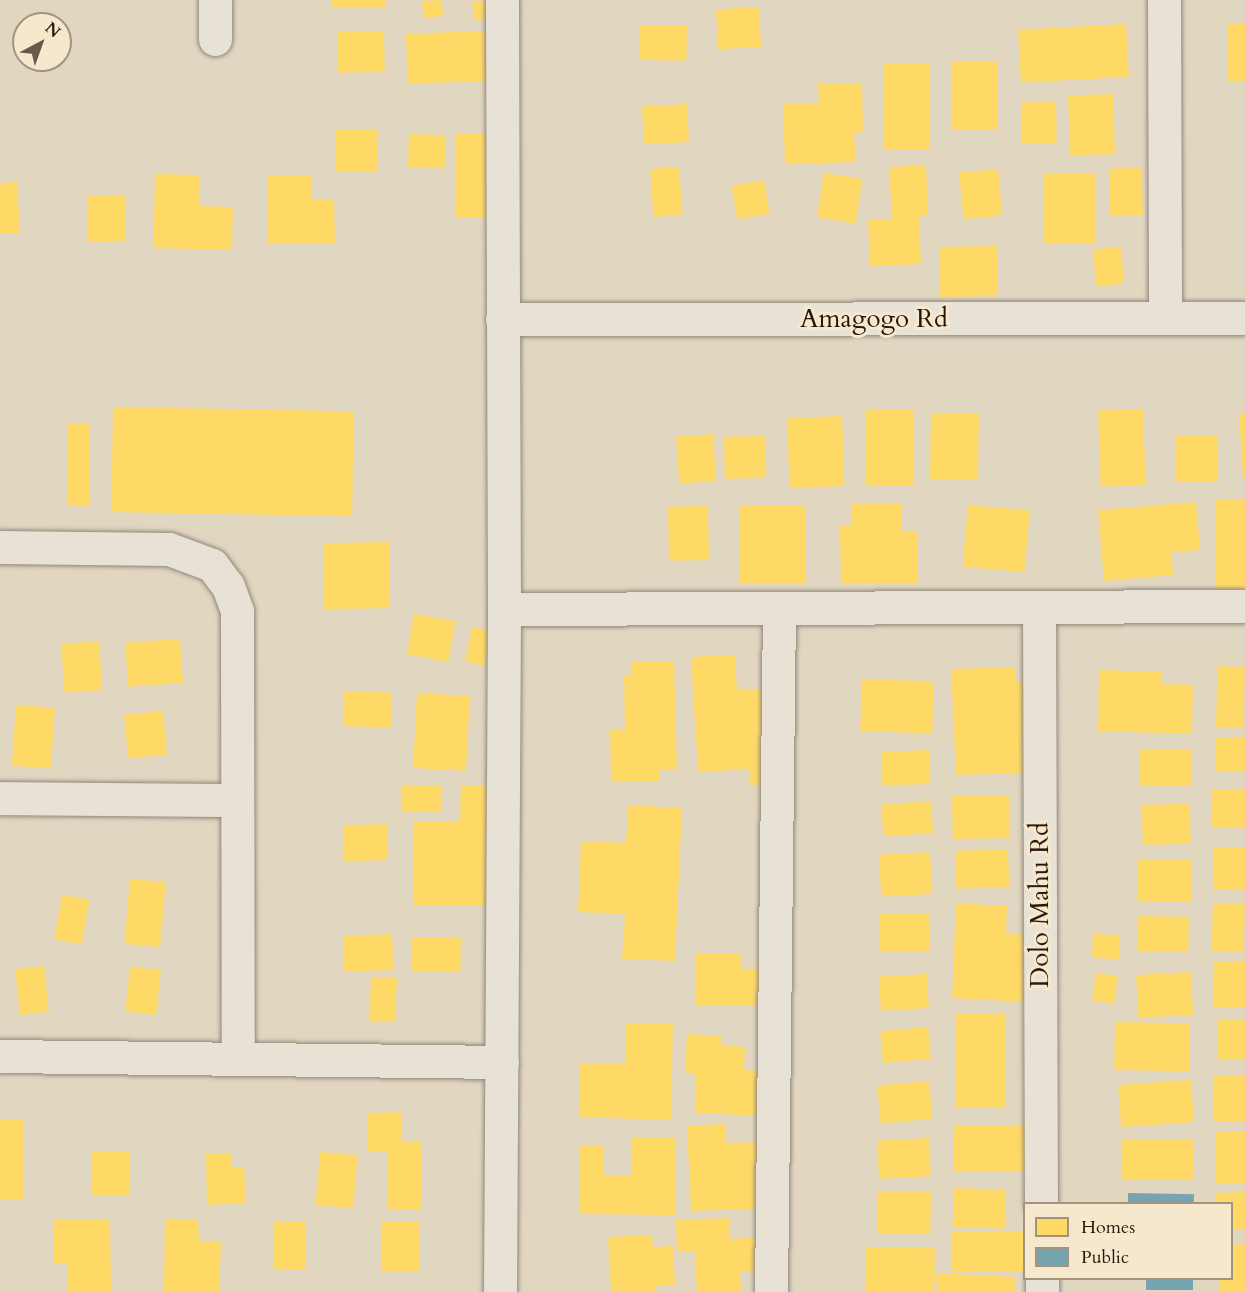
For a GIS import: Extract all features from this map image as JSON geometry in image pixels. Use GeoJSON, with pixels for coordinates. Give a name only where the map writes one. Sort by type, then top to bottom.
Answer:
{"type":"FeatureCollection","features":[{"type":"Feature","properties":{"kind":"street"},"geometry":{"type":"LineString","coordinates":[[215,0],[215,39]]}},
{"type":"Feature","properties":{"kind":"street"},"geometry":{"type":"LineString","coordinates":[[500,1292],[504,609],[502,0]]}},
{"type":"Feature","properties":{"kind":"street"},"geometry":{"type":"LineString","coordinates":[[1164,0],[1165,318]]}},
{"type":"Feature","properties":{"kind":"street","name":"Amagogo Rd"},"geometry":{"type":"LineString","coordinates":[[502,319],[1245,318]]}},
{"type":"Feature","properties":{"kind":"street"},"geometry":{"type":"LineString","coordinates":[[0,547],[169,549],[212,565],[228,586],[237,611],[238,1057]]}},
{"type":"Feature","properties":{"kind":"street"},"geometry":{"type":"LineString","coordinates":[[504,609],[1245,606]]}},
{"type":"Feature","properties":{"kind":"street","name":"Dolo Mahu Rd"},"geometry":{"type":"LineString","coordinates":[[1039,607],[1041,1202]]}},
{"type":"Feature","properties":{"kind":"street"},"geometry":{"type":"LineString","coordinates":[[771,1292],[779,608]]}},
{"type":"Feature","properties":{"kind":"street"},"geometry":{"type":"LineString","coordinates":[[0,798],[237,800]]}},
{"type":"Feature","properties":{"kind":"street"},"geometry":{"type":"LineString","coordinates":[[0,1056],[238,1057],[502,1062]]}},
{"type":"Feature","properties":{"kind":"building: Homes"},"geometry":{"type":"Polygon","coordinates":[[[332,0],[385,0],[385,8],[332,8],[332,0]]]}},
{"type":"Feature","properties":{"kind":"building: Homes"},"geometry":{"type":"Polygon","coordinates":[[[441,0],[444,15],[425,19],[421,1],[441,0]]]}},
{"type":"Feature","properties":{"kind":"building: Homes"},"geometry":{"type":"Polygon","coordinates":[[[492,0],[494,18],[474,20],[472,2],[492,0]]]}},
{"type":"Feature","properties":{"kind":"building: Homes"},"geometry":{"type":"Polygon","coordinates":[[[759,7],[761,47],[718,49],[716,9],[759,7]]]}},
{"type":"Feature","properties":{"kind":"building: Homes"},"geometry":{"type":"Polygon","coordinates":[[[1126,24],[1129,77],[1021,83],[1018,30],[1126,24]]]}},
{"type":"Feature","properties":{"kind":"building: Homes"},"geometry":{"type":"Polygon","coordinates":[[[1228,24],[1245,24],[1245,81],[1228,81],[1228,24]]]}},
{"type":"Feature","properties":{"kind":"building: Homes"},"geometry":{"type":"Polygon","coordinates":[[[640,25],[687,26],[686,61],[639,60],[640,25]]]}},
{"type":"Feature","properties":{"kind":"building: Homes"},"geometry":{"type":"Polygon","coordinates":[[[384,31],[385,72],[338,73],[337,32],[384,31]]]}},
{"type":"Feature","properties":{"kind":"building: Homes"},"geometry":{"type":"Polygon","coordinates":[[[485,31],[487,81],[408,84],[406,34],[485,31]]]}},
{"type":"Feature","properties":{"kind":"building: Homes"},"geometry":{"type":"Polygon","coordinates":[[[952,62],[998,62],[998,129],[952,129],[952,62]]]}},
{"type":"Feature","properties":{"kind":"building: Homes"},"geometry":{"type":"Polygon","coordinates":[[[884,63],[929,63],[929,149],[884,149],[884,63]]]}},
{"type":"Feature","properties":{"kind":"building: Homes"},"geometry":{"type":"Polygon","coordinates":[[[862,83],[863,132],[854,133],[856,162],[785,164],[783,103],[819,103],[818,84],[862,83]]]}},
{"type":"Feature","properties":{"kind":"building: Homes"},"geometry":{"type":"Polygon","coordinates":[[[1113,94],[1115,154],[1070,156],[1068,96],[1113,94]]]}},
{"type":"Feature","properties":{"kind":"building: Homes"},"geometry":{"type":"Polygon","coordinates":[[[1056,102],[1057,143],[1022,144],[1021,103],[1056,102]]]}},
{"type":"Feature","properties":{"kind":"building: Homes"},"geometry":{"type":"Polygon","coordinates":[[[687,104],[689,142],[644,144],[642,106],[687,104]]]}},
{"type":"Feature","properties":{"kind":"building: Homes"},"geometry":{"type":"Polygon","coordinates":[[[336,129],[378,129],[378,171],[336,171],[336,129]]]}},
{"type":"Feature","properties":{"kind":"building: Homes"},"geometry":{"type":"Polygon","coordinates":[[[455,133],[493,133],[493,217],[455,217],[455,133]]]}},
{"type":"Feature","properties":{"kind":"building: Homes"},"geometry":{"type":"Polygon","coordinates":[[[409,134],[446,135],[445,168],[408,167],[409,134]]]}},
{"type":"Feature","properties":{"kind":"building: Homes"},"geometry":{"type":"Polygon","coordinates":[[[926,165],[928,216],[919,216],[921,264],[870,266],[868,220],[892,219],[889,167],[926,165]]]}},
{"type":"Feature","properties":{"kind":"building: Homes"},"geometry":{"type":"Polygon","coordinates":[[[679,167],[682,215],[653,217],[650,169],[679,167]]]}},
{"type":"Feature","properties":{"kind":"building: Homes"},"geometry":{"type":"Polygon","coordinates":[[[1142,168],[1143,215],[1110,216],[1109,169],[1142,168]]]}},
{"type":"Feature","properties":{"kind":"building: Homes"},"geometry":{"type":"Polygon","coordinates":[[[998,169],[1002,216],[963,219],[959,172],[998,169]]]}},
{"type":"Feature","properties":{"kind":"building: Homes"},"geometry":{"type":"Polygon","coordinates":[[[824,173],[863,179],[855,224],[817,217],[824,173]]]}},
{"type":"Feature","properties":{"kind":"building: Homes"},"geometry":{"type":"Polygon","coordinates":[[[155,174],[199,175],[199,206],[233,207],[232,250],[153,248],[155,174]]]}},
{"type":"Feature","properties":{"kind":"building: Homes"},"geometry":{"type":"Polygon","coordinates":[[[1043,174],[1096,174],[1096,243],[1043,243],[1043,174]]]}},
{"type":"Feature","properties":{"kind":"building: Homes"},"geometry":{"type":"Polygon","coordinates":[[[267,176],[312,176],[312,200],[334,199],[335,243],[268,244],[267,176]]]}},
{"type":"Feature","properties":{"kind":"building: Homes"},"geometry":{"type":"Polygon","coordinates":[[[764,180],[770,213],[737,219],[732,186],[764,180]]]}},
{"type":"Feature","properties":{"kind":"building: Homes"},"geometry":{"type":"Polygon","coordinates":[[[17,182],[20,233],[0,234],[0,183],[17,182]]]}},
{"type":"Feature","properties":{"kind":"building: Homes"},"geometry":{"type":"Polygon","coordinates":[[[87,195],[126,195],[126,241],[87,241],[87,195]]]}},
{"type":"Feature","properties":{"kind":"building: Homes"},"geometry":{"type":"Polygon","coordinates":[[[997,246],[998,296],[940,297],[939,247],[997,246]]]}},
{"type":"Feature","properties":{"kind":"building: Homes"},"geometry":{"type":"Polygon","coordinates":[[[1121,247],[1124,284],[1096,286],[1093,249],[1121,247]]]}},
{"type":"Feature","properties":{"kind":"building: Homes"},"geometry":{"type":"Polygon","coordinates":[[[113,407],[354,411],[352,516],[111,512],[113,407]]]}},
{"type":"Feature","properties":{"kind":"building: Homes"},"geometry":{"type":"Polygon","coordinates":[[[1143,409],[1146,485],[1101,487],[1098,411],[1143,409]]]}},
{"type":"Feature","properties":{"kind":"building: Homes"},"geometry":{"type":"Polygon","coordinates":[[[865,410],[914,410],[914,486],[865,486],[865,410]]]}},
{"type":"Feature","properties":{"kind":"building: Homes"},"geometry":{"type":"Polygon","coordinates":[[[931,413],[979,414],[978,480],[930,479],[931,413]]]}},
{"type":"Feature","properties":{"kind":"building: Homes"},"geometry":{"type":"Polygon","coordinates":[[[1239,414],[1245,414],[1245,478],[1243,478],[1239,414]]]}},
{"type":"Feature","properties":{"kind":"building: Homes"},"geometry":{"type":"Polygon","coordinates":[[[842,416],[844,486],[789,488],[787,418],[842,416]]]}},
{"type":"Feature","properties":{"kind":"building: Homes"},"geometry":{"type":"Polygon","coordinates":[[[67,423],[90,423],[90,505],[67,505],[67,423]]]}},
{"type":"Feature","properties":{"kind":"building: Homes"},"geometry":{"type":"Polygon","coordinates":[[[713,434],[716,481],[679,483],[676,437],[713,434]]]}},
{"type":"Feature","properties":{"kind":"building: Homes"},"geometry":{"type":"Polygon","coordinates":[[[1175,435],[1217,435],[1217,481],[1175,481],[1175,435]]]}},
{"type":"Feature","properties":{"kind":"building: Homes"},"geometry":{"type":"Polygon","coordinates":[[[765,436],[766,478],[725,479],[724,437],[765,436]]]}},
{"type":"Feature","properties":{"kind":"building: Homes"},"geometry":{"type":"Polygon","coordinates":[[[1216,500],[1245,500],[1245,595],[1216,595],[1216,500]]]}},
{"type":"Feature","properties":{"kind":"building: Homes"},"geometry":{"type":"Polygon","coordinates":[[[1196,502],[1200,550],[1171,552],[1173,575],[1104,581],[1098,510],[1196,502]]]}},
{"type":"Feature","properties":{"kind":"building: Homes"},"geometry":{"type":"Polygon","coordinates":[[[851,504],[902,504],[902,531],[917,532],[918,583],[841,583],[840,525],[851,525],[851,504]]]}},
{"type":"Feature","properties":{"kind":"building: Homes"},"geometry":{"type":"Polygon","coordinates":[[[740,505],[806,505],[806,583],[740,583],[740,505]]]}},
{"type":"Feature","properties":{"kind":"building: Homes"},"geometry":{"type":"Polygon","coordinates":[[[968,505],[1030,510],[1024,572],[963,567],[968,505]]]}},
{"type":"Feature","properties":{"kind":"building: Homes"},"geometry":{"type":"Polygon","coordinates":[[[708,506],[709,560],[669,561],[668,507],[708,506]]]}},
{"type":"Feature","properties":{"kind":"building: Homes"},"geometry":{"type":"Polygon","coordinates":[[[389,542],[390,608],[324,609],[323,543],[389,542]]]}},
{"type":"Feature","properties":{"kind":"building: Homes"},"geometry":{"type":"Polygon","coordinates":[[[414,614],[455,621],[448,662],[407,654],[414,614]]]}},
{"type":"Feature","properties":{"kind":"building: Homes"},"geometry":{"type":"Polygon","coordinates":[[[472,627],[492,631],[485,665],[465,661],[472,627]]]}},
{"type":"Feature","properties":{"kind":"building: Homes"},"geometry":{"type":"Polygon","coordinates":[[[180,639],[183,683],[128,687],[125,643],[180,639]]]}},
{"type":"Feature","properties":{"kind":"building: Homes"},"geometry":{"type":"Polygon","coordinates":[[[99,641],[102,690],[65,693],[61,644],[99,641]]]}},
{"type":"Feature","properties":{"kind":"building: Homes"},"geometry":{"type":"Polygon","coordinates":[[[735,655],[737,690],[767,688],[774,784],[750,785],[749,769],[698,772],[691,657],[735,655]]]}},
{"type":"Feature","properties":{"kind":"building: Homes"},"geometry":{"type":"Polygon","coordinates":[[[631,661],[674,661],[677,769],[659,770],[659,781],[611,782],[610,730],[625,730],[624,675],[631,675],[631,661]]]}},
{"type":"Feature","properties":{"kind":"building: Homes"},"geometry":{"type":"Polygon","coordinates":[[[1218,666],[1245,667],[1243,728],[1216,727],[1218,666]]]}},
{"type":"Feature","properties":{"kind":"building: Homes"},"geometry":{"type":"Polygon","coordinates":[[[1015,667],[1015,682],[1030,682],[1032,734],[1022,734],[1023,773],[956,775],[951,669],[1015,667]]]}},
{"type":"Feature","properties":{"kind":"building: Homes"},"geometry":{"type":"Polygon","coordinates":[[[1099,670],[1162,672],[1162,684],[1193,685],[1192,734],[1098,731],[1099,670]]]}},
{"type":"Feature","properties":{"kind":"building: Homes"},"geometry":{"type":"Polygon","coordinates":[[[862,679],[934,682],[932,733],[860,731],[862,679]]]}},
{"type":"Feature","properties":{"kind":"building: Homes"},"geometry":{"type":"Polygon","coordinates":[[[344,691],[392,693],[391,728],[343,726],[344,691]]]}},
{"type":"Feature","properties":{"kind":"building: Homes"},"geometry":{"type":"Polygon","coordinates":[[[417,693],[470,696],[466,771],[413,768],[417,693]]]}},
{"type":"Feature","properties":{"kind":"building: Homes"},"geometry":{"type":"Polygon","coordinates":[[[16,705],[55,708],[51,769],[12,766],[16,705]]]}},
{"type":"Feature","properties":{"kind":"building: Homes"},"geometry":{"type":"Polygon","coordinates":[[[163,711],[167,755],[128,758],[124,714],[163,711]]]}},
{"type":"Feature","properties":{"kind":"building: Homes"},"geometry":{"type":"Polygon","coordinates":[[[1216,737],[1245,737],[1245,771],[1216,771],[1216,737]]]}},
{"type":"Feature","properties":{"kind":"building: Homes"},"geometry":{"type":"Polygon","coordinates":[[[929,750],[930,784],[882,786],[881,752],[929,750]]]}},
{"type":"Feature","properties":{"kind":"building: Homes"},"geometry":{"type":"Polygon","coordinates":[[[1139,750],[1191,750],[1191,785],[1139,785],[1139,750]]]}},
{"type":"Feature","properties":{"kind":"building: Homes"},"geometry":{"type":"Polygon","coordinates":[[[461,785],[491,786],[491,905],[413,905],[414,821],[460,821],[461,785]]]}},
{"type":"Feature","properties":{"kind":"building: Homes"},"geometry":{"type":"Polygon","coordinates":[[[401,786],[441,786],[441,812],[401,812],[401,786]]]}},
{"type":"Feature","properties":{"kind":"building: Homes"},"geometry":{"type":"Polygon","coordinates":[[[1211,789],[1245,789],[1245,828],[1211,828],[1211,789]]]}},
{"type":"Feature","properties":{"kind":"building: Homes"},"geometry":{"type":"Polygon","coordinates":[[[1009,795],[1010,838],[953,839],[952,796],[1009,795]]]}},
{"type":"Feature","properties":{"kind":"building: Homes"},"geometry":{"type":"Polygon","coordinates":[[[931,801],[933,833],[883,836],[881,804],[931,801]]]}},
{"type":"Feature","properties":{"kind":"building: Homes"},"geometry":{"type":"Polygon","coordinates":[[[1190,804],[1191,844],[1143,845],[1142,805],[1190,804]]]}},
{"type":"Feature","properties":{"kind":"building: Homes"},"geometry":{"type":"Polygon","coordinates":[[[628,805],[682,808],[675,961],[622,959],[625,914],[578,912],[581,841],[626,843],[628,805]]]}},
{"type":"Feature","properties":{"kind":"building: Homes"},"geometry":{"type":"Polygon","coordinates":[[[387,824],[388,860],[344,862],[343,826],[387,824]]]}},
{"type":"Feature","properties":{"kind":"building: Homes"},"geometry":{"type":"Polygon","coordinates":[[[1213,847],[1245,847],[1245,890],[1213,890],[1213,847]]]}},
{"type":"Feature","properties":{"kind":"building: Homes"},"geometry":{"type":"Polygon","coordinates":[[[1008,849],[1009,887],[956,889],[955,851],[1008,849]]]}},
{"type":"Feature","properties":{"kind":"building: Homes"},"geometry":{"type":"Polygon","coordinates":[[[930,852],[932,894],[881,897],[879,855],[930,852]]]}},
{"type":"Feature","properties":{"kind":"building: Homes"},"geometry":{"type":"Polygon","coordinates":[[[1137,859],[1191,859],[1191,901],[1137,901],[1137,859]]]}},
{"type":"Feature","properties":{"kind":"building: Homes"},"geometry":{"type":"Polygon","coordinates":[[[130,879],[166,882],[160,947],[124,944],[130,879]]]}},
{"type":"Feature","properties":{"kind":"building: Homes"},"geometry":{"type":"Polygon","coordinates":[[[62,895],[90,900],[82,944],[54,939],[62,895]]]}},
{"type":"Feature","properties":{"kind":"building: Homes"},"geometry":{"type":"Polygon","coordinates":[[[956,903],[1007,906],[1006,933],[1031,934],[1028,1002],[952,998],[956,903]]]}},
{"type":"Feature","properties":{"kind":"building: Homes"},"geometry":{"type":"Polygon","coordinates":[[[1213,903],[1245,904],[1243,952],[1211,951],[1213,903]]]}},
{"type":"Feature","properties":{"kind":"building: Homes"},"geometry":{"type":"Polygon","coordinates":[[[880,914],[929,914],[929,951],[880,951],[880,914]]]}},
{"type":"Feature","properties":{"kind":"building: Homes"},"geometry":{"type":"Polygon","coordinates":[[[1138,916],[1189,917],[1188,952],[1137,951],[1138,916]]]}},
{"type":"Feature","properties":{"kind":"building: Homes"},"geometry":{"type":"Polygon","coordinates":[[[392,934],[393,970],[344,972],[343,936],[392,934]]]}},
{"type":"Feature","properties":{"kind":"building: Homes"},"geometry":{"type":"Polygon","coordinates":[[[1093,934],[1120,935],[1119,959],[1092,958],[1093,934]]]}},
{"type":"Feature","properties":{"kind":"building: Homes"},"geometry":{"type":"Polygon","coordinates":[[[412,937],[461,938],[460,972],[411,971],[412,937]]]}},
{"type":"Feature","properties":{"kind":"building: Homes"},"geometry":{"type":"Polygon","coordinates":[[[696,954],[742,954],[742,969],[772,968],[773,1006],[696,1006],[696,954]]]}},
{"type":"Feature","properties":{"kind":"building: Homes"},"geometry":{"type":"Polygon","coordinates":[[[1213,961],[1245,961],[1245,1008],[1213,1008],[1213,961]]]}},
{"type":"Feature","properties":{"kind":"building: Homes"},"geometry":{"type":"Polygon","coordinates":[[[44,966],[49,1012],[20,1015],[15,969],[44,966]]]}},
{"type":"Feature","properties":{"kind":"building: Homes"},"geometry":{"type":"Polygon","coordinates":[[[130,967],[161,970],[156,1015],[125,1012],[130,967]]]}},
{"type":"Feature","properties":{"kind":"building: Homes"},"geometry":{"type":"Polygon","coordinates":[[[1191,972],[1193,1015],[1138,1018],[1136,975],[1191,972]]]}},
{"type":"Feature","properties":{"kind":"building: Homes"},"geometry":{"type":"Polygon","coordinates":[[[1096,973],[1118,976],[1114,1004],[1092,1001],[1096,973]]]}},
{"type":"Feature","properties":{"kind":"building: Homes"},"geometry":{"type":"Polygon","coordinates":[[[927,974],[929,1008],[881,1010],[879,977],[927,974]]]}},
{"type":"Feature","properties":{"kind":"building: Homes"},"geometry":{"type":"Polygon","coordinates":[[[371,977],[397,978],[395,1022],[369,1021],[371,977]]]}},
{"type":"Feature","properties":{"kind":"building: Homes"},"geometry":{"type":"Polygon","coordinates":[[[955,1014],[1006,1014],[1006,1108],[955,1108],[955,1014]]]}},
{"type":"Feature","properties":{"kind":"building: Homes"},"geometry":{"type":"Polygon","coordinates":[[[1217,1020],[1245,1020],[1245,1059],[1217,1059],[1217,1020]]]}},
{"type":"Feature","properties":{"kind":"building: Homes"},"geometry":{"type":"Polygon","coordinates":[[[1115,1022],[1190,1023],[1189,1071],[1114,1070],[1115,1022]]]}},
{"type":"Feature","properties":{"kind":"building: Homes"},"geometry":{"type":"Polygon","coordinates":[[[626,1023],[673,1024],[671,1120],[579,1117],[580,1063],[625,1064],[626,1023]]]}},
{"type":"Feature","properties":{"kind":"building: Homes"},"geometry":{"type":"Polygon","coordinates":[[[928,1027],[931,1059],[883,1063],[880,1031],[928,1027]]]}},
{"type":"Feature","properties":{"kind":"building: Homes"},"geometry":{"type":"Polygon","coordinates":[[[687,1034],[722,1036],[722,1045],[745,1047],[744,1070],[770,1071],[768,1116],[695,1113],[696,1073],[685,1073],[687,1034]]]}},
{"type":"Feature","properties":{"kind":"building: Homes"},"geometry":{"type":"Polygon","coordinates":[[[1214,1076],[1245,1076],[1245,1121],[1214,1121],[1214,1076]]]}},
{"type":"Feature","properties":{"kind":"building: Homes"},"geometry":{"type":"Polygon","coordinates":[[[1191,1080],[1194,1122],[1121,1127],[1118,1085],[1191,1080]]]}},
{"type":"Feature","properties":{"kind":"building: Homes"},"geometry":{"type":"Polygon","coordinates":[[[929,1081],[932,1119],[881,1123],[877,1086],[929,1081]]]}},
{"type":"Feature","properties":{"kind":"building: Homes"},"geometry":{"type":"Polygon","coordinates":[[[402,1112],[402,1142],[422,1142],[422,1209],[387,1209],[387,1151],[368,1151],[368,1113],[402,1112]]]}},
{"type":"Feature","properties":{"kind":"building: Homes"},"geometry":{"type":"Polygon","coordinates":[[[0,1120],[24,1120],[24,1199],[0,1199],[0,1120]]]}},
{"type":"Feature","properties":{"kind":"building: Homes"},"geometry":{"type":"Polygon","coordinates":[[[725,1124],[726,1143],[766,1142],[769,1208],[691,1211],[687,1126],[725,1124]]]}},
{"type":"Feature","properties":{"kind":"building: Homes"},"geometry":{"type":"Polygon","coordinates":[[[953,1125],[1030,1125],[1030,1172],[953,1172],[953,1125]]]}},
{"type":"Feature","properties":{"kind":"building: Homes"},"geometry":{"type":"Polygon","coordinates":[[[1215,1132],[1245,1132],[1245,1183],[1215,1183],[1215,1132]]]}},
{"type":"Feature","properties":{"kind":"building: Homes"},"geometry":{"type":"Polygon","coordinates":[[[632,1138],[676,1138],[675,1215],[579,1214],[579,1145],[603,1146],[603,1176],[632,1176],[632,1138]]]}},
{"type":"Feature","properties":{"kind":"building: Homes"},"geometry":{"type":"Polygon","coordinates":[[[929,1138],[931,1176],[879,1179],[877,1141],[929,1138]]]}},
{"type":"Feature","properties":{"kind":"building: Homes"},"geometry":{"type":"Polygon","coordinates":[[[1121,1140],[1194,1140],[1194,1180],[1121,1180],[1121,1140]]]}},
{"type":"Feature","properties":{"kind":"building: Homes"},"geometry":{"type":"Polygon","coordinates":[[[91,1151],[130,1151],[130,1195],[91,1195],[91,1151]]]}},
{"type":"Feature","properties":{"kind":"building: Homes"},"geometry":{"type":"Polygon","coordinates":[[[320,1152],[358,1155],[353,1208],[315,1205],[320,1152]]]}},
{"type":"Feature","properties":{"kind":"building: Homes"},"geometry":{"type":"Polygon","coordinates":[[[206,1153],[231,1153],[231,1168],[244,1168],[246,1203],[207,1205],[206,1153]]]}},
{"type":"Feature","properties":{"kind":"building: Homes"},"geometry":{"type":"Polygon","coordinates":[[[954,1188],[1006,1190],[1005,1229],[953,1227],[954,1188]]]}},
{"type":"Feature","properties":{"kind":"building: Homes"},"geometry":{"type":"Polygon","coordinates":[[[878,1191],[931,1192],[930,1234],[877,1233],[878,1191]]]}},
{"type":"Feature","properties":{"kind":"building: Homes"},"geometry":{"type":"Polygon","coordinates":[[[1245,1192],[1245,1230],[1233,1230],[1233,1202],[1215,1202],[1215,1193],[1245,1192]]]}},
{"type":"Feature","properties":{"kind":"building: Homes"},"geometry":{"type":"Polygon","coordinates":[[[729,1218],[730,1239],[766,1237],[768,1271],[740,1272],[741,1292],[697,1292],[695,1251],[677,1251],[676,1220],[729,1218]]]}},
{"type":"Feature","properties":{"kind":"building: Homes"},"geometry":{"type":"Polygon","coordinates":[[[165,1219],[198,1220],[199,1242],[221,1242],[219,1292],[164,1292],[165,1219]]]}},
{"type":"Feature","properties":{"kind":"building: Homes"},"geometry":{"type":"Polygon","coordinates":[[[53,1220],[110,1220],[111,1292],[68,1292],[67,1264],[53,1263],[53,1220]]]}},
{"type":"Feature","properties":{"kind":"building: Homes"},"geometry":{"type":"Polygon","coordinates":[[[273,1221],[306,1221],[306,1269],[273,1269],[273,1221]]]}},
{"type":"Feature","properties":{"kind":"building: Homes"},"geometry":{"type":"Polygon","coordinates":[[[419,1221],[420,1271],[382,1272],[381,1222],[419,1221]]]}},
{"type":"Feature","properties":{"kind":"building: Homes"},"geometry":{"type":"Polygon","coordinates":[[[951,1231],[1023,1231],[1023,1271],[951,1271],[951,1231]]]}},
{"type":"Feature","properties":{"kind":"building: Homes"},"geometry":{"type":"Polygon","coordinates":[[[652,1235],[653,1247],[673,1246],[675,1286],[656,1286],[657,1292],[611,1292],[608,1237],[652,1235]]]}},
{"type":"Feature","properties":{"kind":"building: Homes"},"geometry":{"type":"Polygon","coordinates":[[[1245,1244],[1245,1292],[1220,1292],[1219,1280],[1233,1280],[1233,1245],[1245,1244]]]}},
{"type":"Feature","properties":{"kind":"building: Homes"},"geometry":{"type":"Polygon","coordinates":[[[866,1247],[935,1248],[934,1292],[865,1292],[866,1247]]]}},
{"type":"Feature","properties":{"kind":"building: Homes"},"geometry":{"type":"Polygon","coordinates":[[[936,1273],[1016,1277],[1015,1292],[937,1292],[936,1273]]]}},
{"type":"Feature","properties":{"kind":"building: Public"},"geometry":{"type":"Polygon","coordinates":[[[1128,1193],[1194,1194],[1194,1202],[1128,1202],[1128,1193]]]}},
{"type":"Feature","properties":{"kind":"building: Public"},"geometry":{"type":"Polygon","coordinates":[[[1146,1280],[1193,1280],[1193,1290],[1146,1290],[1146,1280]]]}}]}
